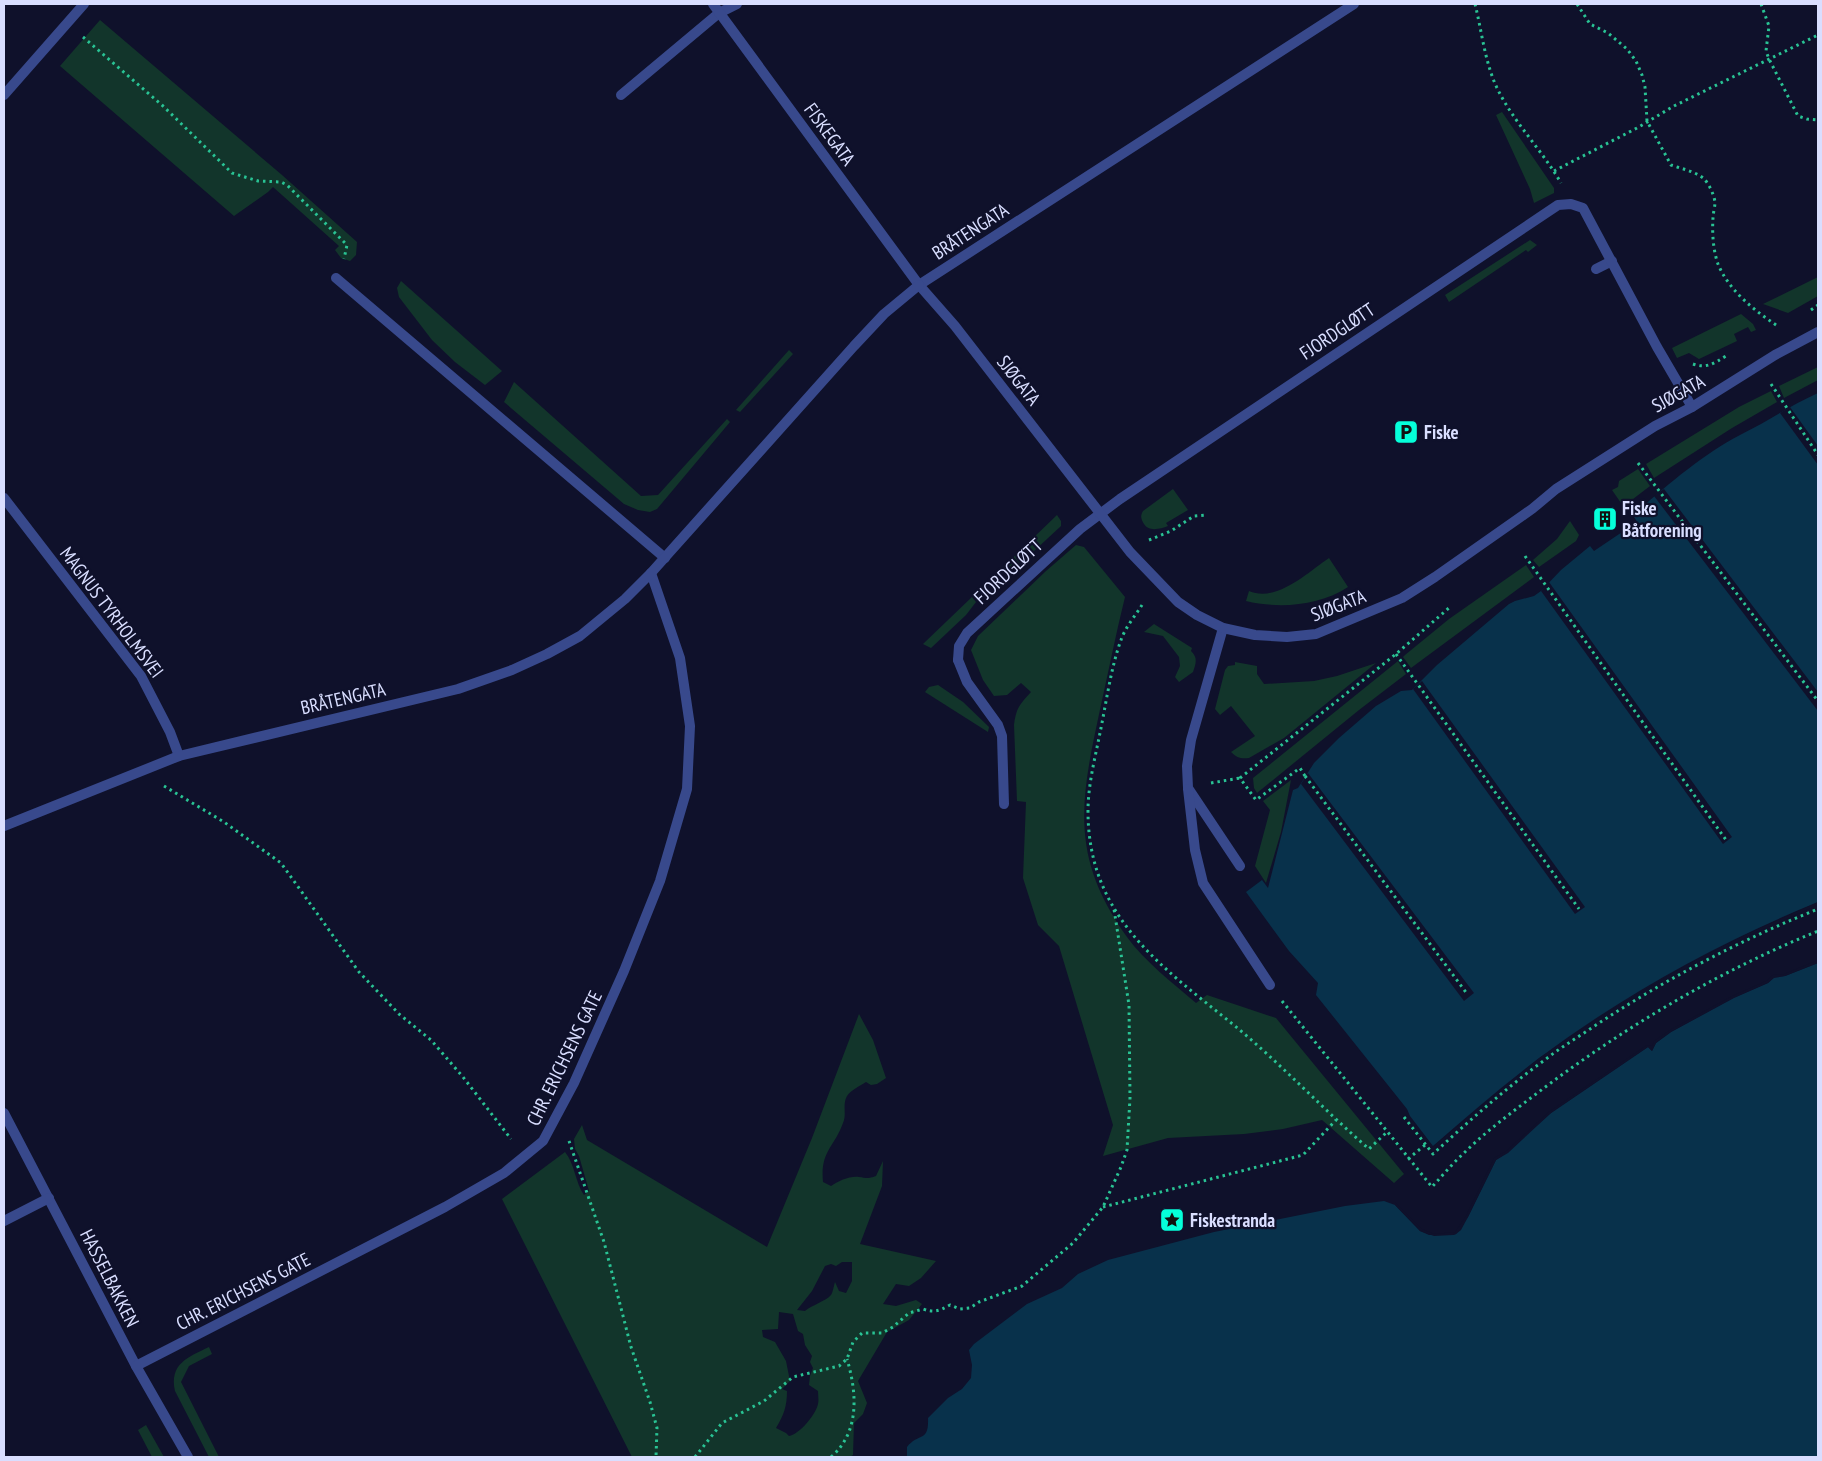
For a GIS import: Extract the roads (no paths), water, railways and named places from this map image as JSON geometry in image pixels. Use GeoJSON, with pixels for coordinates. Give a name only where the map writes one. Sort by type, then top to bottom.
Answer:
{"type":"FeatureCollection","features":[{"type":"Feature","properties":{"kind":"street"},"geometry":{"type":"LineString","coordinates":[[4,95],[84,4]]}},
{"type":"Feature","properties":{"kind":"street","name":"FISKEGATA"},"geometry":{"type":"LineString","coordinates":[[713,4],[919,285]]}},
{"type":"Feature","properties":{"kind":"street"},"geometry":{"type":"LineString","coordinates":[[621,95],[719,13],[737,4]]}},
{"type":"Feature","properties":{"kind":"street","name":"BRÅTENGATA"},"geometry":{"type":"LineString","coordinates":[[4,826],[179,756],[458,689],[512,670],[580,636],[625,599],[651,573],[854,346],[884,314],[919,285],[1354,4]]}},
{"type":"Feature","properties":{"kind":"street","name":"FJORDGLØTT"},"geometry":{"type":"LineString","coordinates":[[1004,804],[1002,736],[998,724],[967,682],[958,660],[959,646],[967,633],[1080,528],[1146,480],[1558,205],[1571,204],[1583,208],[1612,261]]}},
{"type":"Feature","properties":{"kind":"street"},"geometry":{"type":"LineString","coordinates":[[1596,270],[1612,261],[1657,347],[1692,407]]}},
{"type":"Feature","properties":{"kind":"street"},"geometry":{"type":"LineString","coordinates":[[336,278],[665,558]]}},
{"type":"Feature","properties":{"kind":"street","name":"SJØGATA"},"geometry":{"type":"LineString","coordinates":[[919,285],[955,326],[1130,552],[1178,602],[1197,616],[1223,628],[1256,635],[1287,637],[1316,634],[1402,598],[1532,509],[1556,489],[1655,426],[1692,407],[1818,332]]}},
{"type":"Feature","properties":{"kind":"street","name":"MAGNUS TYRHOLMSVEI"},"geometry":{"type":"LineString","coordinates":[[4,498],[141,676],[170,732],[179,756]]}},
{"type":"Feature","properties":{"kind":"street","name":"CHR. ERICHSENS GATE"},"geometry":{"type":"LineString","coordinates":[[136,1366],[445,1207],[504,1173],[543,1141],[574,1083],[624,971],[660,881],[687,789],[690,726],[680,658],[651,573]]}},
{"type":"Feature","properties":{"kind":"street"},"geometry":{"type":"LineString","coordinates":[[1223,628],[1191,740],[1187,766],[1194,850],[1203,883],[1270,985]]}},
{"type":"Feature","properties":{"kind":"street"},"geometry":{"type":"LineString","coordinates":[[1188,788],[1240,866]]}},
{"type":"Feature","properties":{"kind":"street","name":"HASSELBAKKEN"},"geometry":{"type":"LineString","coordinates":[[4,1113],[136,1366],[188,1457]]}},
{"type":"Feature","properties":{"kind":"street"},"geometry":{"type":"LineString","coordinates":[[4,1221],[50,1198]]}},
{"type":"Feature","properties":{"kind":"water"},"geometry":{"type":"Polygon","coordinates":[[[1818,393],[1818,902],[1709,952],[1673,971],[1604,1013],[1525,1069],[1433,1146],[1410,1116],[1407,1109],[1316,995],[1318,983],[1289,951],[1246,892],[1262,880],[1268,888],[1293,790],[1298,788],[1314,763],[1376,706],[1401,691],[1412,690],[1437,665],[1509,604],[1534,596],[1590,546],[1594,551],[1637,522],[1633,515],[1698,461],[1726,443],[1818,393]]]}},
{"type":"Feature","properties":{"kind":"water"},"geometry":{"type":"Polygon","coordinates":[[[1818,963],[1818,1457],[907,1457],[907,1447],[927,1431],[928,1418],[948,1398],[962,1389],[971,1378],[972,1365],[969,1350],[974,1344],[1027,1304],[1062,1288],[1078,1274],[1108,1260],[1214,1232],[1345,1206],[1384,1201],[1395,1205],[1420,1231],[1429,1235],[1456,1234],[1468,1217],[1496,1160],[1551,1113],[1648,1047],[1652,1051],[1656,1043],[1671,1032],[1733,998],[1768,983],[1774,977],[1785,976],[1818,963]]]}},
{"type":"Feature","properties":{"kind":"place","name":"Fiske"},"geometry":{"type":"Point","coordinates":[1406,432]}},
{"type":"Feature","properties":{"kind":"place","name":"Fiske Båtforening"},"geometry":{"type":"Point","coordinates":[1605,519]}},
{"type":"Feature","properties":{"kind":"place","name":"Fiskestranda"},"geometry":{"type":"Point","coordinates":[1172,1220]}}]}
